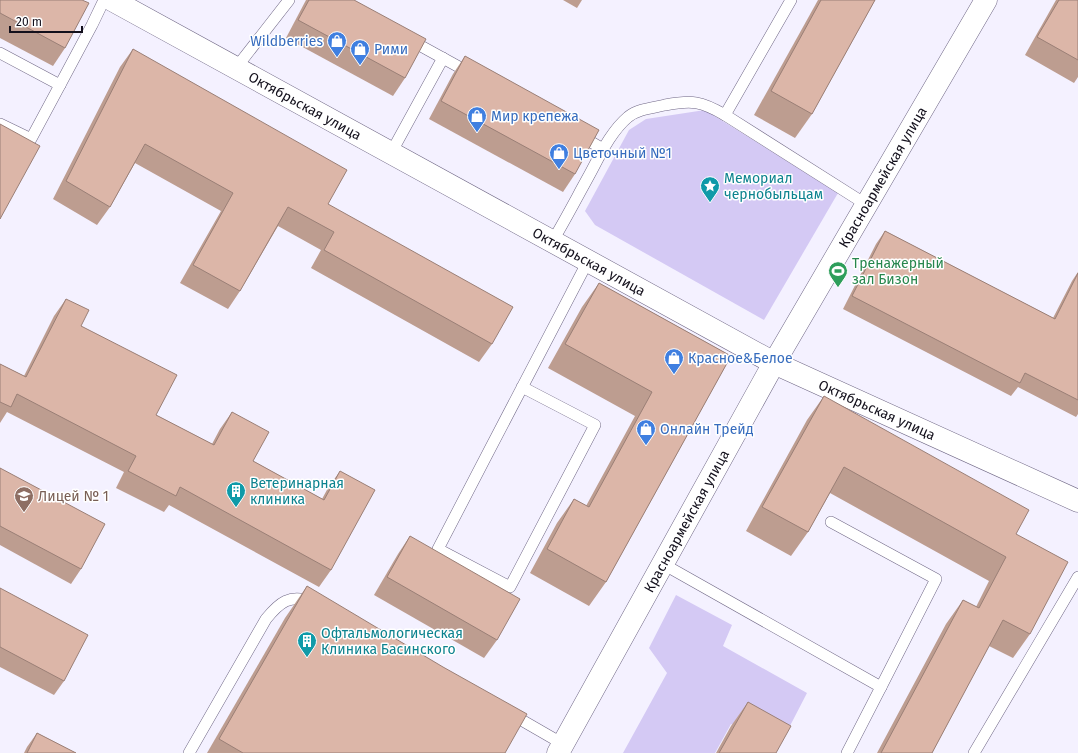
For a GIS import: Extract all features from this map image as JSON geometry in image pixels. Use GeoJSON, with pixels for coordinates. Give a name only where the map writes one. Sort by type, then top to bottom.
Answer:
{"type":"FeatureCollection","features":[{"type":"Feature","properties":{"kind":"main road","name":"Октябрьская улица"},"geometry":{"type":"LineString","coordinates":[[112,0],[774,363],[1075,497]]}},
{"type":"Feature","properties":{"kind":"main road","name":"Красноармейская улица"},"geometry":{"type":"LineString","coordinates":[[560,748],[774,363],[986,0]]}},
{"type":"Feature","properties":{"kind":"lane"},"geometry":{"type":"LineString","coordinates":[[0,124],[31,139],[92,26],[104,0]]}},
{"type":"Feature","properties":{"kind":"lane"},"geometry":{"type":"LineString","coordinates":[[236,68],[289,0]]}},
{"type":"Feature","properties":{"kind":"lane"},"geometry":{"type":"LineString","coordinates":[[725,115],[791,0]]}},
{"type":"Feature","properties":{"kind":"lane"},"geometry":{"type":"LineString","coordinates":[[402,35],[476,77]]}},
{"type":"Feature","properties":{"kind":"lane"},"geometry":{"type":"LineString","coordinates":[[0,53],[60,85]]}},
{"type":"Feature","properties":{"kind":"lane"},"geometry":{"type":"LineString","coordinates":[[391,153],[443,58]]}},
{"type":"Feature","properties":{"kind":"lane"},"geometry":{"type":"LineString","coordinates":[[552,242],[571,210],[603,149],[619,126],[628,117],[642,110],[676,103],[691,102],[709,106],[867,205]]}},
{"type":"Feature","properties":{"kind":"lane"},"geometry":{"type":"LineString","coordinates":[[570,130],[603,149]]}},
{"type":"Feature","properties":{"kind":"lane"},"geometry":{"type":"LineString","coordinates":[[522,387],[595,425],[510,587],[438,548],[522,387],[588,261]]}},
{"type":"Feature","properties":{"kind":"lane"},"geometry":{"type":"LineString","coordinates":[[831,522],[936,579],[847,753]]}},
{"type":"Feature","properties":{"kind":"lane"},"geometry":{"type":"LineString","coordinates":[[663,564],[881,687]]}},
{"type":"Feature","properties":{"kind":"lane"},"geometry":{"type":"LineString","coordinates":[[974,753],[1078,577]]}},
{"type":"Feature","properties":{"kind":"lane"},"geometry":{"type":"LineString","coordinates":[[189,753],[266,619],[275,608],[283,602],[299,598],[324,607]]}},
{"type":"Feature","properties":{"kind":"lane"},"geometry":{"type":"LineString","coordinates":[[502,708],[560,748]]}},
{"type":"Feature","properties":{"kind":"shaded area"},"geometry":{"type":"Polygon","coordinates":[[[705,110],[838,193],[764,320],[595,225],[585,211],[629,130],[646,119],[705,110]]]}},
{"type":"Feature","properties":{"kind":"shaded area"},"geometry":{"type":"Polygon","coordinates":[[[676,595],[732,625],[723,646],[807,693],[778,749],[731,724],[715,753],[623,753],[667,673],[649,648],[676,595]]]}},
{"type":"Feature","properties":{"kind":"building"},"geometry":{"type":"Polygon","coordinates":[[[0,0],[82,0],[89,3],[65,48],[0,13],[0,0]]]}},
{"type":"Feature","properties":{"kind":"building"},"geometry":{"type":"Polygon","coordinates":[[[309,0],[354,0],[426,39],[405,78],[298,20],[309,0]]]}},
{"type":"Feature","properties":{"kind":"building"},"geometry":{"type":"Polygon","coordinates":[[[821,0],[875,0],[812,114],[771,91],[821,0]]]}},
{"type":"Feature","properties":{"kind":"building"},"geometry":{"type":"Polygon","coordinates":[[[1059,0],[1078,0],[1078,60],[1037,37],[1059,0]]]}},
{"type":"Feature","properties":{"kind":"building"},"geometry":{"type":"Polygon","coordinates":[[[133,49],[347,170],[328,204],[513,307],[492,344],[324,250],[334,232],[288,207],[240,291],[193,265],[233,193],[145,144],[110,207],[66,181],[133,49]]]}},
{"type":"Feature","properties":{"kind":"building"},"geometry":{"type":"Polygon","coordinates":[[[465,56],[599,130],[575,174],[441,101],[465,56]]]}},
{"type":"Feature","properties":{"kind":"building"},"geometry":{"type":"Polygon","coordinates":[[[0,124],[40,146],[0,219],[0,124]]]}},
{"type":"Feature","properties":{"kind":"building"},"geometry":{"type":"Polygon","coordinates":[[[885,231],[1055,319],[1078,273],[1078,400],[1025,373],[1020,383],[852,296],[885,231]]]}},
{"type":"Feature","properties":{"kind":"building"},"geometry":{"type":"Polygon","coordinates":[[[599,283],[731,356],[606,582],[547,549],[574,499],[589,507],[652,392],[565,344],[599,283]]]}},
{"type":"Feature","properties":{"kind":"building"},"geometry":{"type":"Polygon","coordinates":[[[66,299],[89,310],[81,326],[177,375],[156,415],[214,445],[232,412],[269,432],[253,461],[324,500],[340,471],[375,490],[331,570],[180,487],[176,496],[128,471],[136,456],[17,394],[11,407],[0,402],[0,364],[26,377],[66,299]]]}},
{"type":"Feature","properties":{"kind":"building"},"geometry":{"type":"Polygon","coordinates":[[[824,396],[1029,510],[1016,534],[1068,562],[1030,634],[1003,620],[932,753],[881,753],[963,600],[979,608],[1006,557],[844,467],[808,532],[762,507],[824,396]]]}},
{"type":"Feature","properties":{"kind":"building","name":"Лицей № 1"},"geometry":{"type":"Polygon","coordinates":[[[0,468],[105,524],[81,569],[0,526],[0,468]]]}},
{"type":"Feature","properties":{"kind":"building"},"geometry":{"type":"Polygon","coordinates":[[[410,536],[520,599],[497,640],[387,577],[410,536]]]}},
{"type":"Feature","properties":{"kind":"building","name":"Офтальмологическая Клиника Басинского"},"geometry":{"type":"Polygon","coordinates":[[[307,586],[443,667],[527,714],[505,753],[243,753],[219,739],[307,586]]]}},
{"type":"Feature","properties":{"kind":"building"},"geometry":{"type":"Polygon","coordinates":[[[0,588],[88,635],[64,681],[0,647],[0,588]]]}},
{"type":"Feature","properties":{"kind":"building"},"geometry":{"type":"Polygon","coordinates":[[[748,702],[791,726],[776,753],[719,753],[748,702]]]}},
{"type":"Feature","properties":{"kind":"building"},"geometry":{"type":"Polygon","coordinates":[[[37,733],[76,753],[27,753],[37,733]]]}},
{"type":"Feature","properties":{"kind":"place","name":"Wildberries"},"geometry":{"type":"Point","coordinates":[337,58]}},
{"type":"Feature","properties":{"kind":"place","name":"Рими"},"geometry":{"type":"Point","coordinates":[360,66]}},
{"type":"Feature","properties":{"kind":"place","name":"Мир крепежа"},"geometry":{"type":"Point","coordinates":[477,133]}},
{"type":"Feature","properties":{"kind":"place","name":"Цветочный №1"},"geometry":{"type":"Point","coordinates":[559,170]}},
{"type":"Feature","properties":{"kind":"place","name":"Мемориал чернобыльцам"},"geometry":{"type":"Point","coordinates":[710,203]}},
{"type":"Feature","properties":{"kind":"place","name":"Тренажерный зал Бизон"},"geometry":{"type":"Point","coordinates":[838,288]}},
{"type":"Feature","properties":{"kind":"place","name":"Красное&Белое"},"geometry":{"type":"Point","coordinates":[674,375]}},
{"type":"Feature","properties":{"kind":"place","name":"Онлайн Трейд"},"geometry":{"type":"Point","coordinates":[646,446]}},
{"type":"Feature","properties":{"kind":"place","name":"Ветеринарная клиника"},"geometry":{"type":"Point","coordinates":[236,508]}},
{"type":"Feature","properties":{"kind":"place","name":"Лицей № 1"},"geometry":{"type":"Point","coordinates":[24,513]}},
{"type":"Feature","properties":{"kind":"place","name":"Офтальмологическая Клиника Басинского"},"geometry":{"type":"Point","coordinates":[307,658]}}]}
